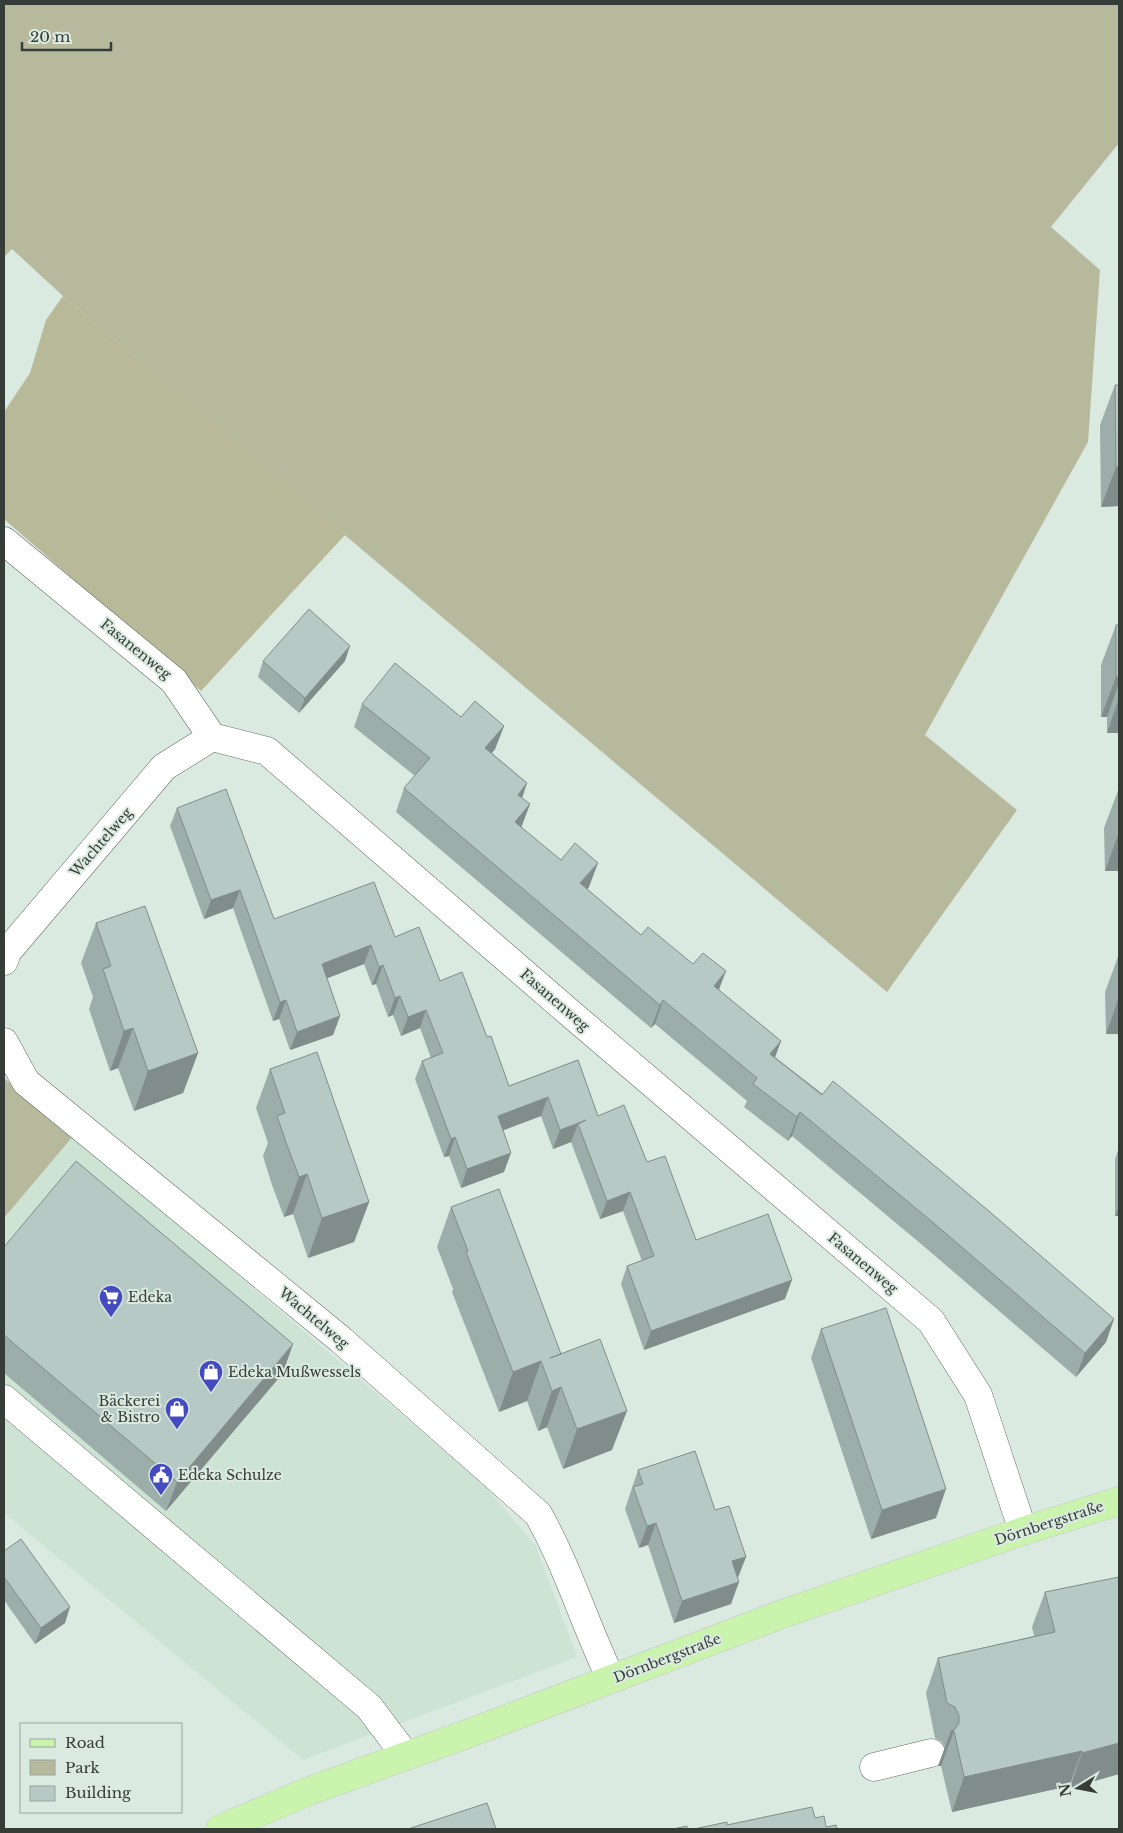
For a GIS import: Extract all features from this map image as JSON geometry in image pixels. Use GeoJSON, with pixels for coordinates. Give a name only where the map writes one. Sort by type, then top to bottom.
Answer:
{"type":"FeatureCollection","features":[{"type":"Feature","properties":{"kind":"main road","name":"Dörnbergstraße"},"geometry":{"type":"LineString","coordinates":[[220,1829],[309,1791],[782,1614],[1023,1531],[1119,1501]]}},
{"type":"Feature","properties":{"kind":"street","name":"Fasanenweg"},"geometry":{"type":"LineString","coordinates":[[4,541],[174,681],[212,737],[267,751],[571,1014],[931,1321],[978,1395],[1023,1531]]}},
{"type":"Feature","properties":{"kind":"street","name":"Wachtelweg"},"geometry":{"type":"LineString","coordinates":[[4,961],[7,952],[164,768],[212,737]]}},
{"type":"Feature","properties":{"kind":"street","name":"Wachtelweg"},"geometry":{"type":"LineString","coordinates":[[4,1042],[26,1082],[340,1339],[538,1514],[554,1541],[594,1644],[611,1679]]}},
{"type":"Feature","properties":{"kind":"street"},"geometry":{"type":"LineString","coordinates":[[4,1398],[369,1707],[406,1756]]}},
{"type":"Feature","properties":{"kind":"street"},"geometry":{"type":"LineString","coordinates":[[874,1767],[931,1753]]}},
{"type":"Feature","properties":{"kind":"shaded area"},"geometry":{"type":"Polygon","coordinates":[[[63,296],[345,535],[201,691],[4,519],[4,412],[30,373],[46,320],[63,296]]]}},
{"type":"Feature","properties":{"kind":"shaded area"},"geometry":{"type":"Polygon","coordinates":[[[74,1135],[484,1485],[536,1546],[577,1657],[303,1760],[4,1513],[4,1218],[74,1135]]]}},
{"type":"Feature","properties":{"kind":"green space"},"geometry":{"type":"Polygon","coordinates":[[[4,4],[1119,4],[1119,143],[1051,227],[1100,270],[1088,442],[925,735],[1017,810],[887,992],[239,446],[63,296],[12,249],[4,257],[4,4]]]}},
{"type":"Feature","properties":{"kind":"green space"},"geometry":{"type":"Polygon","coordinates":[[[4,1078],[74,1135],[4,1218],[4,1078]]]}},
{"type":"Feature","properties":{"kind":"building"},"geometry":{"type":"Polygon","coordinates":[[[1115,385],[1119,385],[1119,467],[1116,467],[1115,385]]]}},
{"type":"Feature","properties":{"kind":"building"},"geometry":{"type":"Polygon","coordinates":[[[309,609],[350,646],[305,698],[263,661],[309,609]]]}},
{"type":"Feature","properties":{"kind":"building"},"geometry":{"type":"Polygon","coordinates":[[[1116,625],[1119,625],[1119,677],[1116,677],[1116,625]]]}},
{"type":"Feature","properties":{"kind":"building"},"geometry":{"type":"Polygon","coordinates":[[[395,663],[461,717],[475,701],[504,726],[485,748],[527,783],[518,795],[530,804],[515,822],[561,860],[575,843],[598,863],[580,883],[641,935],[648,927],[693,964],[703,953],[726,971],[714,986],[781,1041],[770,1054],[822,1095],[833,1081],[990,1212],[1114,1319],[1085,1353],[936,1225],[800,1112],[797,1117],[753,1084],[757,1078],[663,1000],[660,1005],[404,788],[430,758],[362,704],[395,663]]]}},
{"type":"Feature","properties":{"kind":"building"},"geometry":{"type":"Polygon","coordinates":[[[226,789],[274,919],[374,882],[395,937],[419,927],[440,981],[462,972],[487,1037],[491,1036],[509,1086],[578,1060],[598,1116],[624,1105],[647,1162],[665,1156],[696,1240],[768,1214],[792,1280],[651,1331],[627,1266],[654,1256],[630,1192],[607,1201],[578,1124],[586,1120],[560,1130],[548,1097],[498,1116],[511,1153],[467,1169],[455,1137],[451,1139],[422,1061],[443,1053],[426,1010],[408,1017],[400,996],[395,998],[383,965],[379,967],[371,945],[322,964],[340,1016],[297,1032],[286,1000],[280,1002],[240,890],[211,900],[177,808],[226,789]]]}},
{"type":"Feature","properties":{"kind":"building"},"geometry":{"type":"Polygon","coordinates":[[[145,906],[198,1053],[148,1071],[133,1028],[124,1031],[103,969],[111,966],[96,923],[145,906]]]}},
{"type":"Feature","properties":{"kind":"building"},"geometry":{"type":"Polygon","coordinates":[[[317,1052],[369,1202],[322,1218],[307,1174],[299,1177],[287,1145],[277,1116],[285,1113],[270,1069],[317,1052]]]}},
{"type":"Feature","properties":{"kind":"building","name":"Edeka"},"geometry":{"type":"Polygon","coordinates":[[[76,1161],[293,1344],[177,1482],[4,1335],[4,1247],[76,1161]]]}},
{"type":"Feature","properties":{"kind":"building"},"geometry":{"type":"Polygon","coordinates":[[[499,1189],[561,1354],[600,1339],[627,1411],[577,1429],[561,1387],[552,1391],[541,1361],[513,1372],[466,1252],[468,1251],[451,1207],[499,1189]]]}},
{"type":"Feature","properties":{"kind":"building"},"geometry":{"type":"Polygon","coordinates":[[[886,1308],[946,1489],[882,1510],[821,1329],[886,1308]]]}},
{"type":"Feature","properties":{"kind":"building"},"geometry":{"type":"Polygon","coordinates":[[[695,1451],[715,1510],[729,1506],[746,1557],[732,1561],[739,1582],[682,1601],[656,1523],[647,1526],[633,1487],[643,1484],[638,1470],[695,1451]]]}},
{"type":"Feature","properties":{"kind":"building"},"geometry":{"type":"Polygon","coordinates":[[[21,1539],[70,1607],[41,1628],[4,1577],[4,1551],[21,1539]]]}},
{"type":"Feature","properties":{"kind":"building"},"geometry":{"type":"Polygon","coordinates":[[[1119,1577],[1119,1743],[1082,1753],[1082,1751],[964,1777],[954,1731],[951,1731],[959,1723],[959,1715],[955,1707],[947,1703],[938,1658],[1055,1632],[1045,1592],[1119,1577]]]}},
{"type":"Feature","properties":{"kind":"building"},"geometry":{"type":"Polygon","coordinates":[[[487,1803],[496,1829],[408,1829],[487,1803]]]}},
{"type":"Feature","properties":{"kind":"building"},"geometry":{"type":"Polygon","coordinates":[[[812,1807],[815,1818],[824,1816],[826,1827],[836,1825],[837,1829],[694,1829],[727,1822],[727,1825],[812,1807]]]}},
{"type":"Feature","properties":{"kind":"building"},"geometry":{"type":"Polygon","coordinates":[[[687,1826],[687,1829],[673,1829],[687,1826]]]}},
{"type":"Feature","properties":{"kind":"place","name":"Edeka"},"geometry":{"type":"Point","coordinates":[111,1318]}},
{"type":"Feature","properties":{"kind":"place","name":"Edeka Mußwessels"},"geometry":{"type":"Point","coordinates":[211,1393]}},
{"type":"Feature","properties":{"kind":"place","name":"Bäckerei & Bistro"},"geometry":{"type":"Point","coordinates":[177,1430]}},
{"type":"Feature","properties":{"kind":"place","name":"Edeka Schulze"},"geometry":{"type":"Point","coordinates":[161,1496]}}]}
